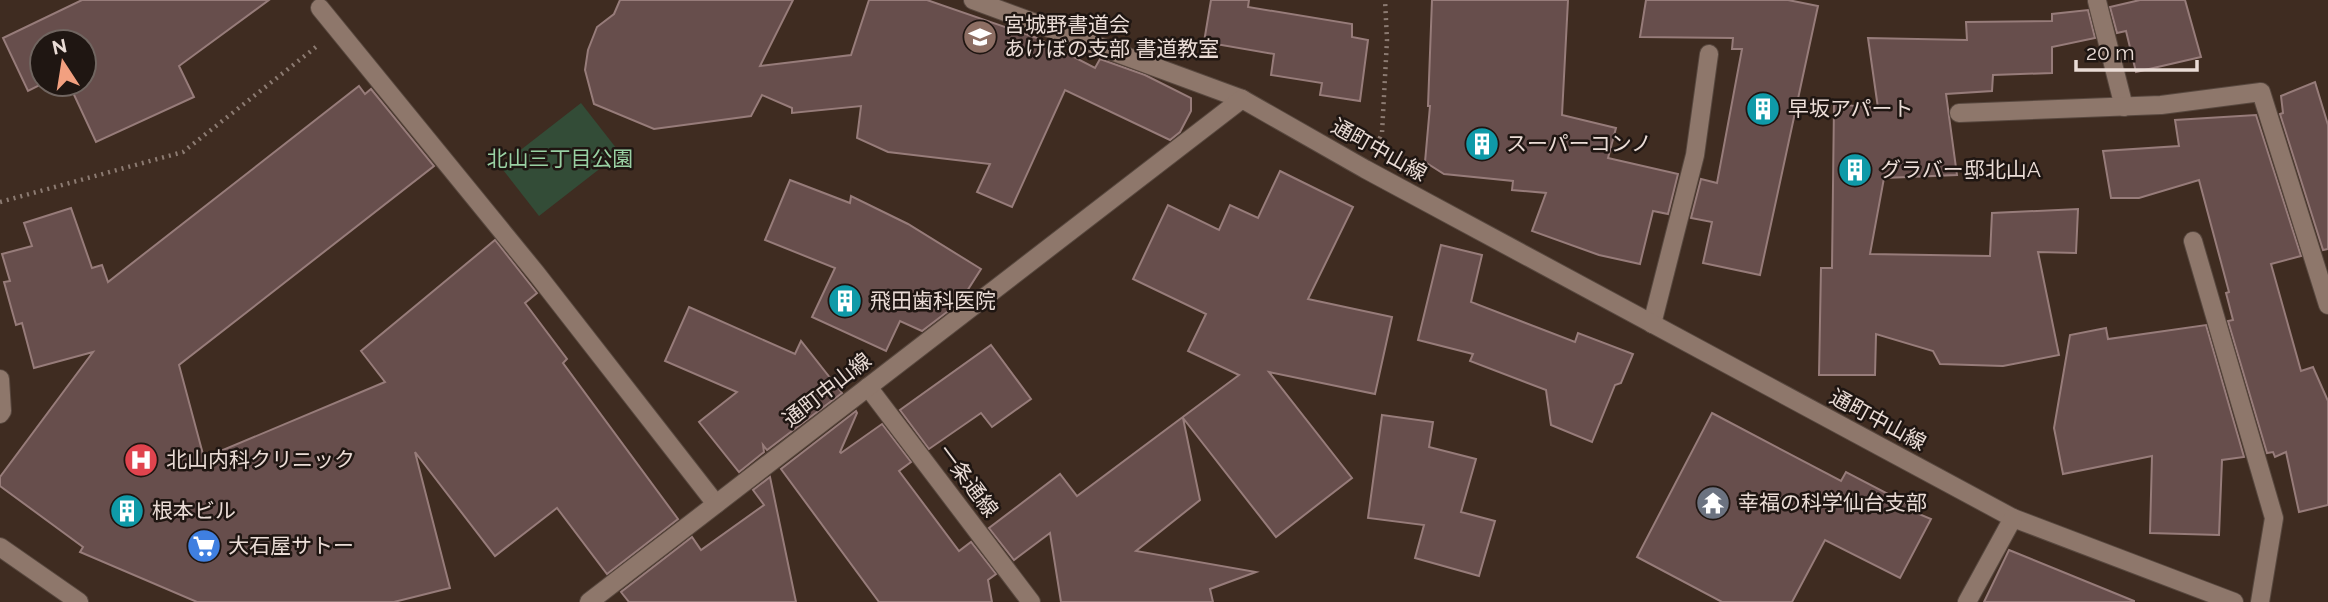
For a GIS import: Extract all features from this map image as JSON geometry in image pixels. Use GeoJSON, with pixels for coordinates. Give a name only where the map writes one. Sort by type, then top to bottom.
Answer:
{"type":"FeatureCollection","features":[{"type":"Feature","properties":{"kind":"street"},"geometry":{"type":"LineString","coordinates":[[973,0],[1242,99]]}},
{"type":"Feature","properties":{"kind":"street"},"geometry":{"type":"LineString","coordinates":[[2097,1],[2124,107]]}},
{"type":"Feature","properties":{"kind":"street"},"geometry":{"type":"LineString","coordinates":[[320,8],[536,273],[716,504]]}},
{"type":"Feature","properties":{"kind":"street"},"geometry":{"type":"LineString","coordinates":[[1652,324],[1695,155],[1709,54]]}},
{"type":"Feature","properties":{"kind":"street"},"geometry":{"type":"LineString","coordinates":[[1959,113],[2161,106],[2261,92],[2328,305]]}},
{"type":"Feature","properties":{"kind":"street","name":"通町中山線"},"geometry":{"type":"LineString","coordinates":[[589,602],[1242,99],[1365,169],[2013,518],[2234,602]]}},
{"type":"Feature","properties":{"kind":"street"},"geometry":{"type":"LineString","coordinates":[[2193,241],[2274,518],[2260,602]]}},
{"type":"Feature","properties":{"kind":"street"},"geometry":{"type":"LineString","coordinates":[[0,379],[0,414]]}},
{"type":"Feature","properties":{"kind":"street","name":"一条通線"},"geometry":{"type":"LineString","coordinates":[[868,387],[1031,602]]}},
{"type":"Feature","properties":{"kind":"street"},"geometry":{"type":"LineString","coordinates":[[1967,602],[2013,518]]}},
{"type":"Feature","properties":{"kind":"street"},"geometry":{"type":"LineString","coordinates":[[0,547],[79,602]]}},
{"type":"Feature","properties":{"kind":"path"},"geometry":{"type":"LineString","coordinates":[[1365,169],[1382,132],[1387,40],[1385,0]]}},
{"type":"Feature","properties":{"kind":"path"},"geometry":{"type":"LineString","coordinates":[[0,202],[183,152],[338,30]]}},
{"type":"Feature","properties":{"kind":"green space","name":"北山三丁目公園"},"geometry":{"type":"Polygon","coordinates":[[[581,103],[620,153],[539,216],[500,166],[581,103]]]}},
{"type":"Feature","properties":{"kind":"building"},"geometry":{"type":"Polygon","coordinates":[[[82,0],[269,0],[179,66],[194,97],[96,142],[76,98],[98,98],[98,28],[28,28],[28,91],[3,38],[82,0]]]}},
{"type":"Feature","properties":{"kind":"building"},"geometry":{"type":"Polygon","coordinates":[[[620,0],[793,0],[760,66],[851,55],[869,0],[927,0],[1037,38],[1095,68],[1100,59],[1145,75],[1191,98],[1191,111],[1180,132],[1170,140],[1065,90],[1012,207],[977,192],[990,164],[888,152],[857,138],[861,106],[792,113],[792,108],[762,95],[751,116],[654,129],[594,104],[585,70],[588,50],[597,27],[614,14],[620,0]]]}},
{"type":"Feature","properties":{"kind":"building"},"geometry":{"type":"Polygon","coordinates":[[[1211,0],[1249,0],[1248,7],[1352,24],[1352,37],[1368,40],[1360,101],[1320,95],[1322,83],[1271,75],[1274,54],[1204,42],[1211,0]]]}},
{"type":"Feature","properties":{"kind":"building"},"geometry":{"type":"Polygon","coordinates":[[[1432,0],[1568,0],[1562,115],[1616,128],[1608,158],[1678,174],[1668,214],[1653,211],[1640,264],[1599,255],[1532,231],[1546,193],[1512,190],[1513,181],[1444,174],[1425,162],[1430,106],[1432,0]]]}},
{"type":"Feature","properties":{"kind":"building"},"geometry":{"type":"Polygon","coordinates":[[[1646,0],[1788,0],[1818,6],[1760,275],[1703,263],[1712,222],[1691,218],[1701,179],[1717,183],[1742,49],[1732,49],[1733,38],[1640,37],[1646,0]]]}},
{"type":"Feature","properties":{"kind":"building"},"geometry":{"type":"Polygon","coordinates":[[[2140,0],[2185,0],[2201,57],[2136,72],[2126,31],[2117,33],[2110,7],[2140,0]]]}},
{"type":"Feature","properties":{"kind":"building"},"geometry":{"type":"Polygon","coordinates":[[[2088,10],[2095,38],[2052,47],[2052,73],[1993,75],[1992,91],[1946,94],[1957,175],[1884,178],[1870,254],[1990,256],[1992,213],[2078,209],[2076,253],[2038,252],[2059,355],[2003,366],[1940,364],[1933,351],[1876,334],[1875,375],[1819,375],[1821,268],[1832,268],[1834,104],[1878,108],[1868,38],[1967,40],[1966,22],[2052,21],[2052,14],[2088,10]]]}},
{"type":"Feature","properties":{"kind":"building"},"geometry":{"type":"Polygon","coordinates":[[[2315,82],[2328,125],[2328,249],[2323,250],[2280,114],[2283,113],[2281,96],[2315,82]]]}},
{"type":"Feature","properties":{"kind":"building"},"geometry":{"type":"Polygon","coordinates":[[[359,86],[365,94],[371,89],[434,166],[179,365],[204,458],[385,382],[361,351],[495,240],[537,293],[525,303],[567,359],[563,363],[678,519],[607,574],[557,508],[495,556],[415,452],[450,588],[394,602],[197,602],[80,552],[83,547],[0,486],[0,477],[93,352],[34,368],[22,323],[16,325],[4,282],[10,281],[2,254],[32,246],[24,223],[71,208],[92,268],[102,265],[108,282],[359,86]]]}},
{"type":"Feature","properties":{"kind":"building"},"geometry":{"type":"Polygon","coordinates":[[[2256,115],[2301,256],[2271,264],[2301,371],[2313,367],[2328,401],[2328,505],[2299,512],[2286,452],[2275,457],[2273,452],[2267,453],[2228,321],[2233,320],[2226,293],[2229,292],[2199,180],[2139,198],[2111,198],[2103,151],[2179,146],[2175,120],[2256,115]]]}},
{"type":"Feature","properties":{"kind":"building"},"geometry":{"type":"Polygon","coordinates":[[[1280,171],[1353,207],[1308,299],[1392,317],[1375,394],[1269,372],[1352,478],[1276,537],[1183,418],[1200,500],[1136,551],[1256,572],[1210,589],[1213,602],[1061,602],[1050,533],[1014,560],[989,528],[1060,474],[1077,496],[1239,375],[1188,351],[1206,314],[1133,279],[1168,205],[1219,230],[1230,205],[1258,218],[1280,171]]]}},
{"type":"Feature","properties":{"kind":"building"},"geometry":{"type":"Polygon","coordinates":[[[790,180],[850,203],[851,196],[908,224],[981,269],[960,302],[922,331],[900,321],[886,351],[812,317],[835,268],[765,240],[790,180]]]}},
{"type":"Feature","properties":{"kind":"building"},"geometry":{"type":"Polygon","coordinates":[[[1441,245],[1482,255],[1471,302],[1575,342],[1578,333],[1633,354],[1621,383],[1615,385],[1592,442],[1551,425],[1546,390],[1470,361],[1473,354],[1418,340],[1441,245]]]}},
{"type":"Feature","properties":{"kind":"building"},"geometry":{"type":"Polygon","coordinates":[[[689,307],[795,354],[801,341],[842,393],[767,450],[763,445],[764,452],[739,472],[699,422],[737,392],[665,361],[689,307]]]}},
{"type":"Feature","properties":{"kind":"building"},"geometry":{"type":"Polygon","coordinates":[[[2206,325],[2244,457],[2222,460],[2219,535],[2150,533],[2152,456],[2063,474],[2054,428],[2070,335],[2106,328],[2108,339],[2206,325]]]}},
{"type":"Feature","properties":{"kind":"building"},"geometry":{"type":"Polygon","coordinates":[[[991,345],[1031,399],[992,427],[981,413],[929,449],[900,410],[991,345]]]}},
{"type":"Feature","properties":{"kind":"building"},"geometry":{"type":"Polygon","coordinates":[[[856,411],[840,452],[882,424],[911,462],[899,471],[959,551],[971,542],[996,574],[988,580],[992,602],[879,602],[781,469],[856,411]]]}},
{"type":"Feature","properties":{"kind":"building"},"geometry":{"type":"Polygon","coordinates":[[[1712,413],[1841,481],[1846,472],[1915,508],[1914,512],[1931,519],[1900,578],[1825,540],[1792,602],[1722,602],[1637,557],[1712,413]]]}},
{"type":"Feature","properties":{"kind":"building"},"geometry":{"type":"Polygon","coordinates":[[[1382,415],[1433,422],[1429,447],[1476,459],[1461,512],[1495,521],[1479,576],[1415,558],[1424,525],[1368,518],[1382,415]]]}},
{"type":"Feature","properties":{"kind":"building"},"geometry":{"type":"Polygon","coordinates":[[[770,477],[796,602],[629,602],[621,592],[692,537],[701,550],[764,505],[753,490],[770,477]]]}},
{"type":"Feature","properties":{"kind":"building"},"geometry":{"type":"Polygon","coordinates":[[[2009,550],[2134,601],[2134,602],[1984,602],[2009,550]]]}},
{"type":"Feature","properties":{"kind":"place","name":"宮城野書道会 あけぼの支部 書道教室"},"geometry":{"type":"Point","coordinates":[980,37]}},
{"type":"Feature","properties":{"kind":"place","name":"早坂アパート"},"geometry":{"type":"Point","coordinates":[1763,109]}},
{"type":"Feature","properties":{"kind":"place","name":"スーパーコンノ"},"geometry":{"type":"Point","coordinates":[1482,144]}},
{"type":"Feature","properties":{"kind":"place","name":"グラバー邸北山A"},"geometry":{"type":"Point","coordinates":[1855,170]}},
{"type":"Feature","properties":{"kind":"place","name":"飛田歯科医院"},"geometry":{"type":"Point","coordinates":[845,301]}},
{"type":"Feature","properties":{"kind":"place","name":"北山内科クリニック"},"geometry":{"type":"Point","coordinates":[141,460]}},
{"type":"Feature","properties":{"kind":"place","name":"幸福の科学仙台支部"},"geometry":{"type":"Point","coordinates":[1713,503]}},
{"type":"Feature","properties":{"kind":"place","name":"根本ビル"},"geometry":{"type":"Point","coordinates":[127,511]}},
{"type":"Feature","properties":{"kind":"place","name":"大石屋サトー"},"geometry":{"type":"Point","coordinates":[204,546]}}]}
